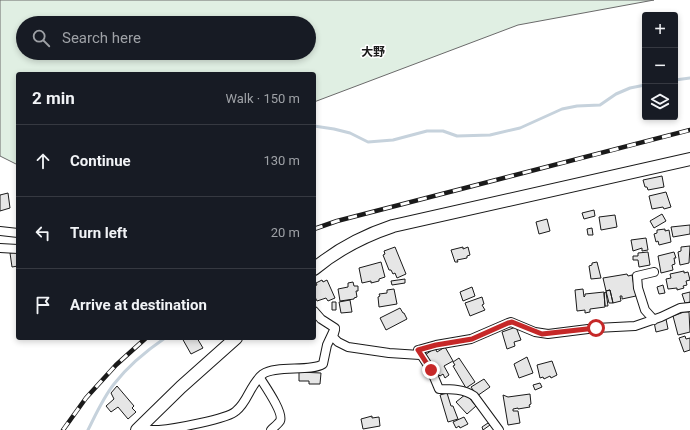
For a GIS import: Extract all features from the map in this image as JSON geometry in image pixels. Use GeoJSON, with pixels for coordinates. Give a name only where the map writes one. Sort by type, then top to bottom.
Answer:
{"type":"FeatureCollection","features":[{"type":"Feature","properties":{"kind":"street"},"geometry":{"type":"LineString","coordinates":[[316,267],[330,256],[348,245],[370,234],[392,226],[690,159]]}},
{"type":"Feature","properties":{"kind":"street"},"geometry":{"type":"LineString","coordinates":[[0,230],[16,232]]}},
{"type":"Feature","properties":{"kind":"street"},"geometry":{"type":"LineString","coordinates":[[0,248],[16,249]]}},
{"type":"Feature","properties":{"kind":"street"},"geometry":{"type":"LineString","coordinates":[[654,272],[638,276],[638,288],[645,310],[654,320]]}},
{"type":"Feature","properties":{"kind":"street"},"geometry":{"type":"LineString","coordinates":[[418,350],[436,345],[472,339],[512,322],[542,334],[548,334],[596,328],[635,326],[654,320],[680,308],[690,307]]}},
{"type":"Feature","properties":{"kind":"street"},"geometry":{"type":"LineString","coordinates":[[316,314],[320,319],[335,328]]}},
{"type":"Feature","properties":{"kind":"street"},"geometry":{"type":"LineString","coordinates":[[335,328],[333,337],[345,346],[388,353],[420,355],[418,350]]}},
{"type":"Feature","properties":{"kind":"street"},"geometry":{"type":"LineString","coordinates":[[138,430],[160,430],[210,421],[235,413],[241,407],[254,384],[262,375],[268,372],[320,366],[324,361],[327,345],[335,328]]}},
{"type":"Feature","properties":{"kind":"street"},"geometry":{"type":"LineString","coordinates":[[138,430],[234,340]]}},
{"type":"Feature","properties":{"kind":"street"},"geometry":{"type":"LineString","coordinates":[[418,350],[431,370],[439,389],[469,392],[474,396],[499,430]]}},
{"type":"Feature","properties":{"kind":"street"},"geometry":{"type":"LineString","coordinates":[[260,378],[277,407],[281,418],[271,430]]}},
{"type":"Feature","properties":{"kind":"green space"},"geometry":{"type":"Polygon","coordinates":[[[0,0],[654,0],[518,25],[316,101],[316,72],[16,72],[16,164],[0,156],[0,0]]]}},
{"type":"Feature","properties":{"kind":"building"},"geometry":{"type":"Polygon","coordinates":[[[662,176],[664,187],[648,190],[647,187],[645,187],[643,180],[662,176]]]}},
{"type":"Feature","properties":{"kind":"building"},"geometry":{"type":"Polygon","coordinates":[[[666,192],[671,207],[664,209],[663,207],[652,209],[649,196],[666,192]]]}},
{"type":"Feature","properties":{"kind":"building"},"geometry":{"type":"Polygon","coordinates":[[[8,193],[10,208],[0,211],[0,195],[8,193]]]}},
{"type":"Feature","properties":{"kind":"building"},"geometry":{"type":"Polygon","coordinates":[[[594,210],[595,216],[584,219],[582,213],[594,210]]]}},
{"type":"Feature","properties":{"kind":"building"},"geometry":{"type":"Polygon","coordinates":[[[662,214],[666,221],[654,228],[650,221],[662,214]]]}},
{"type":"Feature","properties":{"kind":"building"},"geometry":{"type":"Polygon","coordinates":[[[615,215],[617,227],[601,230],[599,217],[615,215]]]}},
{"type":"Feature","properties":{"kind":"building"},"geometry":{"type":"Polygon","coordinates":[[[547,219],[550,231],[539,234],[536,222],[547,219]]]}},
{"type":"Feature","properties":{"kind":"building"},"geometry":{"type":"Polygon","coordinates":[[[690,225],[690,234],[673,237],[671,227],[690,225]]]}},
{"type":"Feature","properties":{"kind":"building"},"geometry":{"type":"Polygon","coordinates":[[[592,228],[593,235],[588,235],[587,229],[592,228]]]}},
{"type":"Feature","properties":{"kind":"building"},"geometry":{"type":"Polygon","coordinates":[[[665,229],[665,231],[669,230],[671,242],[659,245],[658,241],[656,242],[654,234],[657,233],[657,230],[665,229]]]}},
{"type":"Feature","properties":{"kind":"building"},"geometry":{"type":"Polygon","coordinates":[[[646,238],[648,250],[642,251],[642,248],[633,251],[631,240],[646,238]]]}},
{"type":"Feature","properties":{"kind":"building"},"geometry":{"type":"Polygon","coordinates":[[[690,246],[689,263],[680,265],[678,252],[681,251],[681,247],[690,246]]]}},
{"type":"Feature","properties":{"kind":"building"},"geometry":{"type":"Polygon","coordinates":[[[395,247],[406,274],[397,278],[395,273],[393,274],[391,270],[389,270],[383,255],[385,254],[384,251],[395,247]]]}},
{"type":"Feature","properties":{"kind":"building"},"geometry":{"type":"Polygon","coordinates":[[[463,247],[463,249],[468,247],[470,255],[467,256],[467,258],[457,260],[458,262],[455,262],[451,250],[463,247]]]}},
{"type":"Feature","properties":{"kind":"building"},"geometry":{"type":"Polygon","coordinates":[[[16,252],[16,266],[12,267],[10,253],[16,252]]]}},
{"type":"Feature","properties":{"kind":"building"},"geometry":{"type":"Polygon","coordinates":[[[648,252],[650,265],[639,267],[638,260],[633,260],[633,256],[638,256],[638,253],[648,252]]]}},
{"type":"Feature","properties":{"kind":"building"},"geometry":{"type":"Polygon","coordinates":[[[674,252],[676,258],[674,258],[675,264],[672,265],[673,270],[661,273],[658,256],[674,252]]]}},
{"type":"Feature","properties":{"kind":"building"},"geometry":{"type":"Polygon","coordinates":[[[381,262],[385,277],[379,279],[379,281],[362,283],[359,268],[381,262]]]}},
{"type":"Feature","properties":{"kind":"building"},"geometry":{"type":"Polygon","coordinates":[[[597,262],[601,278],[591,279],[589,266],[592,265],[592,263],[597,262]]]}},
{"type":"Feature","properties":{"kind":"building"},"geometry":{"type":"Polygon","coordinates":[[[684,271],[684,273],[688,272],[690,280],[686,281],[687,285],[683,286],[684,288],[677,290],[677,288],[668,289],[666,279],[671,278],[670,274],[684,271]]]}},
{"type":"Feature","properties":{"kind":"building"},"geometry":{"type":"Polygon","coordinates":[[[627,274],[628,276],[632,275],[636,296],[622,299],[622,296],[620,296],[621,301],[613,303],[610,290],[606,291],[603,278],[627,274]]]}},
{"type":"Feature","properties":{"kind":"building"},"geometry":{"type":"Polygon","coordinates":[[[405,279],[405,283],[392,285],[391,281],[405,279]]]}},
{"type":"Feature","properties":{"kind":"building"},"geometry":{"type":"Polygon","coordinates":[[[322,280],[323,282],[327,280],[335,298],[328,301],[326,298],[317,301],[316,283],[322,280]]]}},
{"type":"Feature","properties":{"kind":"building"},"geometry":{"type":"Polygon","coordinates":[[[353,282],[354,286],[358,286],[358,291],[356,291],[357,297],[354,299],[340,301],[338,289],[348,287],[348,283],[353,282]]]}},
{"type":"Feature","properties":{"kind":"building"},"geometry":{"type":"Polygon","coordinates":[[[663,285],[665,293],[659,294],[657,287],[663,285]]]}},
{"type":"Feature","properties":{"kind":"building"},"geometry":{"type":"Polygon","coordinates":[[[472,287],[475,296],[463,301],[460,292],[472,287]]]}},
{"type":"Feature","properties":{"kind":"building"},"geometry":{"type":"Polygon","coordinates":[[[394,289],[397,304],[379,307],[379,294],[387,293],[387,290],[394,289]]]}},
{"type":"Feature","properties":{"kind":"building"},"geometry":{"type":"Polygon","coordinates":[[[583,289],[584,297],[585,294],[604,292],[605,307],[590,309],[590,312],[585,313],[585,310],[577,311],[575,290],[583,289]]]}},
{"type":"Feature","properties":{"kind":"building"},"geometry":{"type":"Polygon","coordinates":[[[610,290],[613,303],[609,303],[606,291],[610,290]]]}},
{"type":"Feature","properties":{"kind":"building"},"geometry":{"type":"Polygon","coordinates":[[[606,292],[608,306],[605,306],[604,293],[606,292]]]}},
{"type":"Feature","properties":{"kind":"building"},"geometry":{"type":"Polygon","coordinates":[[[690,292],[690,302],[685,303],[682,294],[690,292]]]}},
{"type":"Feature","properties":{"kind":"building"},"geometry":{"type":"Polygon","coordinates":[[[482,297],[484,304],[482,305],[485,310],[470,316],[465,303],[482,297]]]}},
{"type":"Feature","properties":{"kind":"building"},"geometry":{"type":"Polygon","coordinates":[[[350,300],[352,312],[341,313],[339,302],[350,300]]]}},
{"type":"Feature","properties":{"kind":"building"},"geometry":{"type":"Polygon","coordinates":[[[332,302],[336,302],[336,310],[332,310],[332,302]]]}},
{"type":"Feature","properties":{"kind":"building"},"geometry":{"type":"Polygon","coordinates":[[[400,308],[407,319],[386,330],[380,318],[400,308]]]}},
{"type":"Feature","properties":{"kind":"building"},"geometry":{"type":"Polygon","coordinates":[[[684,312],[689,312],[690,332],[678,335],[673,316],[684,312]]]}},
{"type":"Feature","properties":{"kind":"building"},"geometry":{"type":"Polygon","coordinates":[[[666,319],[668,329],[656,332],[654,322],[666,319]]]}},
{"type":"Feature","properties":{"kind":"building"},"geometry":{"type":"Polygon","coordinates":[[[516,327],[521,340],[514,342],[515,346],[507,349],[502,332],[516,327]]]}},
{"type":"Feature","properties":{"kind":"building"},"geometry":{"type":"Polygon","coordinates":[[[685,336],[686,339],[690,338],[690,350],[684,352],[679,338],[685,336]]]}},
{"type":"Feature","properties":{"kind":"building"},"geometry":{"type":"Polygon","coordinates":[[[183,340],[198,340],[203,348],[191,354],[183,340]]]}},
{"type":"Feature","properties":{"kind":"building"},"geometry":{"type":"Polygon","coordinates":[[[445,347],[453,361],[444,366],[449,375],[445,378],[443,374],[440,376],[437,374],[425,355],[435,348],[437,352],[445,347]]]}},
{"type":"Feature","properties":{"kind":"building"},"geometry":{"type":"Polygon","coordinates":[[[527,357],[533,373],[519,378],[514,364],[527,357]]]}},
{"type":"Feature","properties":{"kind":"building"},"geometry":{"type":"Polygon","coordinates":[[[459,358],[475,382],[466,388],[453,366],[455,365],[453,362],[459,358]]]}},
{"type":"Feature","properties":{"kind":"building"},"geometry":{"type":"Polygon","coordinates":[[[552,361],[557,375],[551,378],[550,376],[544,379],[543,377],[540,378],[537,365],[552,361]]]}},
{"type":"Feature","properties":{"kind":"building"},"geometry":{"type":"Polygon","coordinates":[[[299,372],[321,373],[320,384],[309,384],[309,381],[299,381],[299,372]]]}},
{"type":"Feature","properties":{"kind":"building"},"geometry":{"type":"Polygon","coordinates":[[[484,379],[490,387],[477,396],[471,387],[484,379]]]}},
{"type":"Feature","properties":{"kind":"building"},"geometry":{"type":"Polygon","coordinates":[[[540,383],[542,387],[535,390],[533,385],[540,383]]]}},
{"type":"Feature","properties":{"kind":"building"},"geometry":{"type":"Polygon","coordinates":[[[117,386],[134,406],[132,408],[136,412],[128,419],[118,407],[111,412],[106,406],[114,399],[111,393],[117,386]]]}},
{"type":"Feature","properties":{"kind":"building"},"geometry":{"type":"Polygon","coordinates":[[[447,393],[451,406],[453,406],[458,419],[448,422],[440,395],[447,393]]]}},
{"type":"Feature","properties":{"kind":"building"},"geometry":{"type":"Polygon","coordinates":[[[466,394],[476,406],[467,414],[456,402],[466,394]]]}},
{"type":"Feature","properties":{"kind":"building"},"geometry":{"type":"Polygon","coordinates":[[[530,394],[530,407],[513,409],[513,411],[518,411],[520,423],[508,425],[503,395],[508,397],[530,394]]]}},
{"type":"Feature","properties":{"kind":"building"},"geometry":{"type":"Polygon","coordinates":[[[372,416],[372,418],[379,417],[380,426],[363,429],[361,419],[372,416]]]}},
{"type":"Feature","properties":{"kind":"building"},"geometry":{"type":"Polygon","coordinates":[[[464,417],[468,424],[460,428],[459,426],[456,428],[453,422],[464,417]]]}},
{"type":"Feature","properties":{"kind":"building"},"geometry":{"type":"Polygon","coordinates":[[[488,423],[490,425],[483,430],[482,427],[488,423]]]}},
{"type":"Feature","properties":{"kind":"waterway"},"geometry":{"type":"LineString","coordinates":[[678,80],[690,78]]}},
{"type":"Feature","properties":{"kind":"waterway"},"geometry":{"type":"LineString","coordinates":[[316,126],[350,133],[368,142],[393,140],[427,131],[443,131],[457,136],[490,135],[520,128],[562,109],[577,106],[600,105],[616,94],[630,88],[642,86]]}},
{"type":"Feature","properties":{"kind":"waterway"},"geometry":{"type":"LineString","coordinates":[[88,430],[103,400],[119,377],[138,359],[162,340]]}},
{"type":"Feature","properties":{"kind":"railway"},"geometry":{"type":"LineString","coordinates":[[316,228],[337,221],[690,130]]}},
{"type":"Feature","properties":{"kind":"railway"},"geometry":{"type":"LineString","coordinates":[[63,430],[86,398],[116,365],[144,340]]}},
{"type":"Feature","properties":{"kind":"district","name":"大野"},"geometry":{"type":"Point","coordinates":[373,52]}},
{"type":"Feature","properties":{"kind":"route"},"geometry":{"type":"LineString","coordinates":[[431,370],[418,350],[436,345],[472,339],[496,327],[508,323],[512,322],[542,334],[596,328]]}}]}
